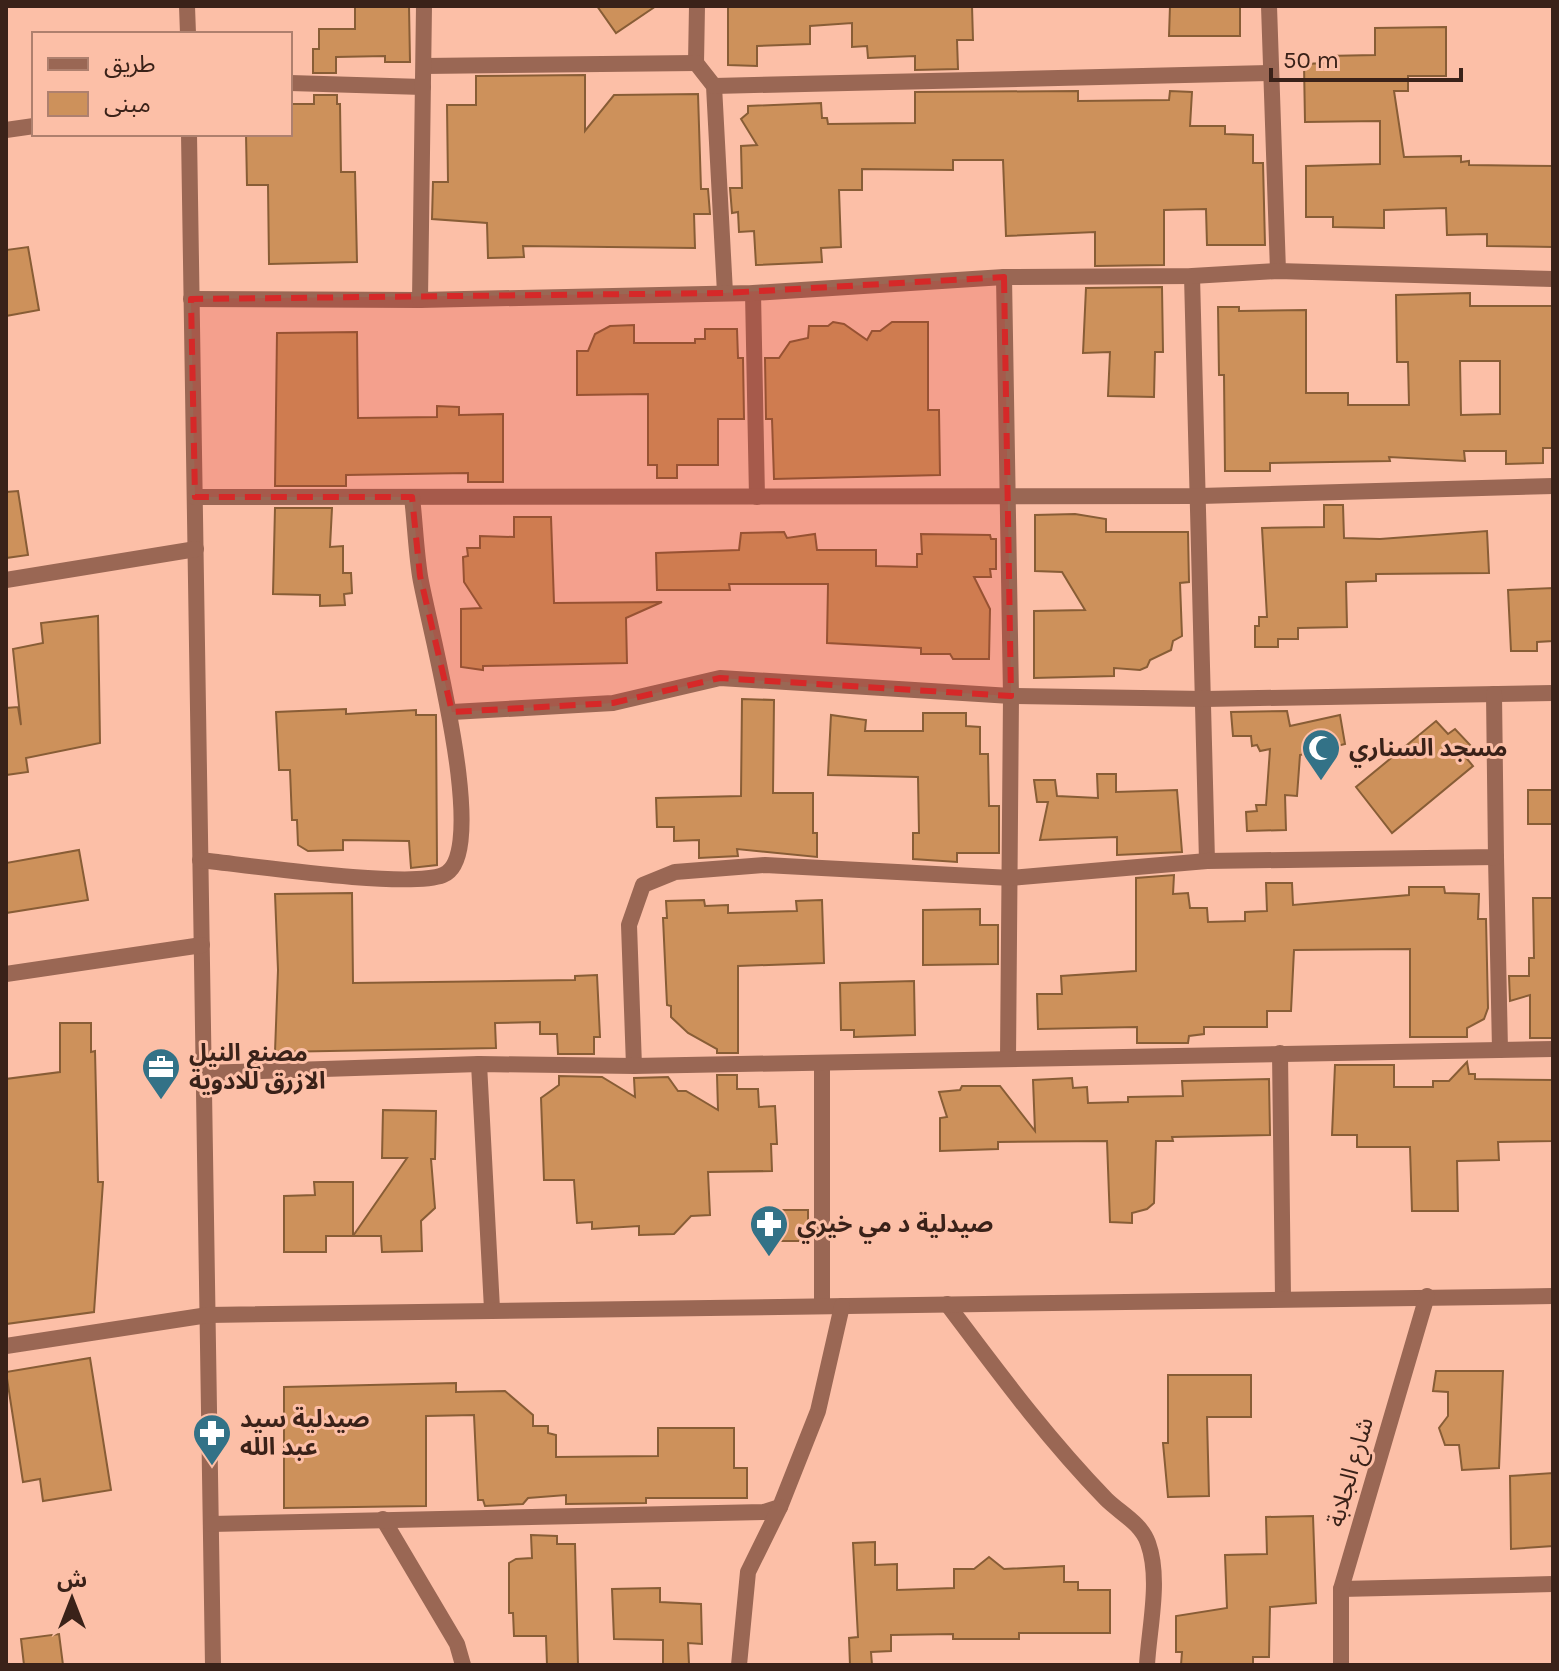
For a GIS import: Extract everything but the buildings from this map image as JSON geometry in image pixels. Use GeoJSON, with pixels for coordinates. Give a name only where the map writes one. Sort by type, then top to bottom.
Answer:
{"type":"FeatureCollection","features":[{"type":"Feature","properties":{"kind":"street"},"geometry":{"type":"LineString","coordinates":[[187,6],[188,32]]}},
{"type":"Feature","properties":{"kind":"street"},"geometry":{"type":"LineString","coordinates":[[420,300],[424,6]]}},
{"type":"Feature","properties":{"kind":"street"},"geometry":{"type":"LineString","coordinates":[[697,6],[696,63],[714,86],[725,293]]}},
{"type":"Feature","properties":{"kind":"street"},"geometry":{"type":"LineString","coordinates":[[1269,6],[1278,271]]}},
{"type":"Feature","properties":{"kind":"street"},"geometry":{"type":"LineString","coordinates":[[424,66],[696,63]]}},
{"type":"Feature","properties":{"kind":"street"},"geometry":{"type":"LineString","coordinates":[[714,86],[1269,73]]}},
{"type":"Feature","properties":{"kind":"street"},"geometry":{"type":"LineString","coordinates":[[292,83],[423,87]]}},
{"type":"Feature","properties":{"kind":"street"},"geometry":{"type":"LineString","coordinates":[[6,130],[32,126]]}},
{"type":"Feature","properties":{"kind":"street"},"geometry":{"type":"LineString","coordinates":[[189,136],[213,1665]]}},
{"type":"Feature","properties":{"kind":"street"},"geometry":{"type":"LineString","coordinates":[[191,299],[420,300],[753,293],[1004,277],[1192,276],[1278,271],[1553,279]]}},
{"type":"Feature","properties":{"kind":"street"},"geometry":{"type":"LineString","coordinates":[[1192,276],[1207,861]]}},
{"type":"Feature","properties":{"kind":"street"},"geometry":{"type":"LineString","coordinates":[[1004,277],[1011,696],[1008,1059]]}},
{"type":"Feature","properties":{"kind":"street"},"geometry":{"type":"LineString","coordinates":[[753,293],[757,497]]}},
{"type":"Feature","properties":{"kind":"street"},"geometry":{"type":"LineString","coordinates":[[195,497],[1200,496],[1553,486]]}},
{"type":"Feature","properties":{"kind":"street"},"geometry":{"type":"LineString","coordinates":[[200,860],[387,878],[433,878],[447,874],[458,863],[462,834],[452,712],[420,576],[412,497]]}},
{"type":"Feature","properties":{"kind":"street"},"geometry":{"type":"LineString","coordinates":[[6,580],[196,549]]}},
{"type":"Feature","properties":{"kind":"street"},"geometry":{"type":"LineString","coordinates":[[452,712],[613,703],[720,678],[1011,696],[1205,699],[1553,693]]}},
{"type":"Feature","properties":{"kind":"street"},"geometry":{"type":"LineString","coordinates":[[1494,694],[1500,1050]]}},
{"type":"Feature","properties":{"kind":"street"},"geometry":{"type":"LineString","coordinates":[[634,1066],[629,925],[643,885],[675,872],[765,865],[1011,878],[1207,861],[1496,857]]}},
{"type":"Feature","properties":{"kind":"street"},"geometry":{"type":"LineString","coordinates":[[6,974],[202,945]]}},
{"type":"Feature","properties":{"kind":"street"},"geometry":{"type":"LineString","coordinates":[[204,1073],[479,1064],[634,1066],[1553,1049]]}},
{"type":"Feature","properties":{"kind":"street"},"geometry":{"type":"LineString","coordinates":[[1280,1053],[1283,1298]]}},
{"type":"Feature","properties":{"kind":"street"},"geometry":{"type":"LineString","coordinates":[[822,1063],[822,1306]]}},
{"type":"Feature","properties":{"kind":"street"},"geometry":{"type":"LineString","coordinates":[[479,1064],[492,1309]]}},
{"type":"Feature","properties":{"kind":"street","name":"شارع الجلابة"},"geometry":{"type":"LineString","coordinates":[[1341,1665],[1341,1589],[1427,1296]]}},
{"type":"Feature","properties":{"kind":"street"},"geometry":{"type":"LineString","coordinates":[[6,1346],[208,1315],[1553,1296]]}},
{"type":"Feature","properties":{"kind":"street"},"geometry":{"type":"LineString","coordinates":[[947,1304],[1051,1443],[1135,1523],[1148,1541],[1153,1569],[1147,1665]]}},
{"type":"Feature","properties":{"kind":"street"},"geometry":{"type":"LineString","coordinates":[[739,1665],[748,1572],[780,1507],[818,1411],[842,1306]]}},
{"type":"Feature","properties":{"kind":"street"},"geometry":{"type":"LineString","coordinates":[[211,1524],[764,1512],[780,1507]]}},
{"type":"Feature","properties":{"kind":"street"},"geometry":{"type":"LineString","coordinates":[[383,1519],[457,1644],[463,1665]]}},
{"type":"Feature","properties":{"kind":"street"},"geometry":{"type":"LineString","coordinates":[[1341,1589],[1553,1584]]}},
{"type":"Feature","properties":{"kind":"highlighted area"},"geometry":{"type":"Polygon","coordinates":[[[1004,277],[1011,696],[720,678],[613,703],[452,712],[420,576],[412,497],[195,497],[191,299],[725,293],[1004,277]]]}},
{"type":"Feature","properties":{"kind":"place","name":"مسجد السناري"},"geometry":{"type":"Point","coordinates":[1321,782]}},
{"type":"Feature","properties":{"kind":"place","name":"مصنع النيل الازرق للادوية"},"geometry":{"type":"Point","coordinates":[161,1101]}},
{"type":"Feature","properties":{"kind":"place","name":"صيدلية د مي خيري"},"geometry":{"type":"Point","coordinates":[769,1258]}},
{"type":"Feature","properties":{"kind":"place","name":"صيدلية سيد عبد الله"},"geometry":{"type":"Point","coordinates":[212,1467]}}]}
